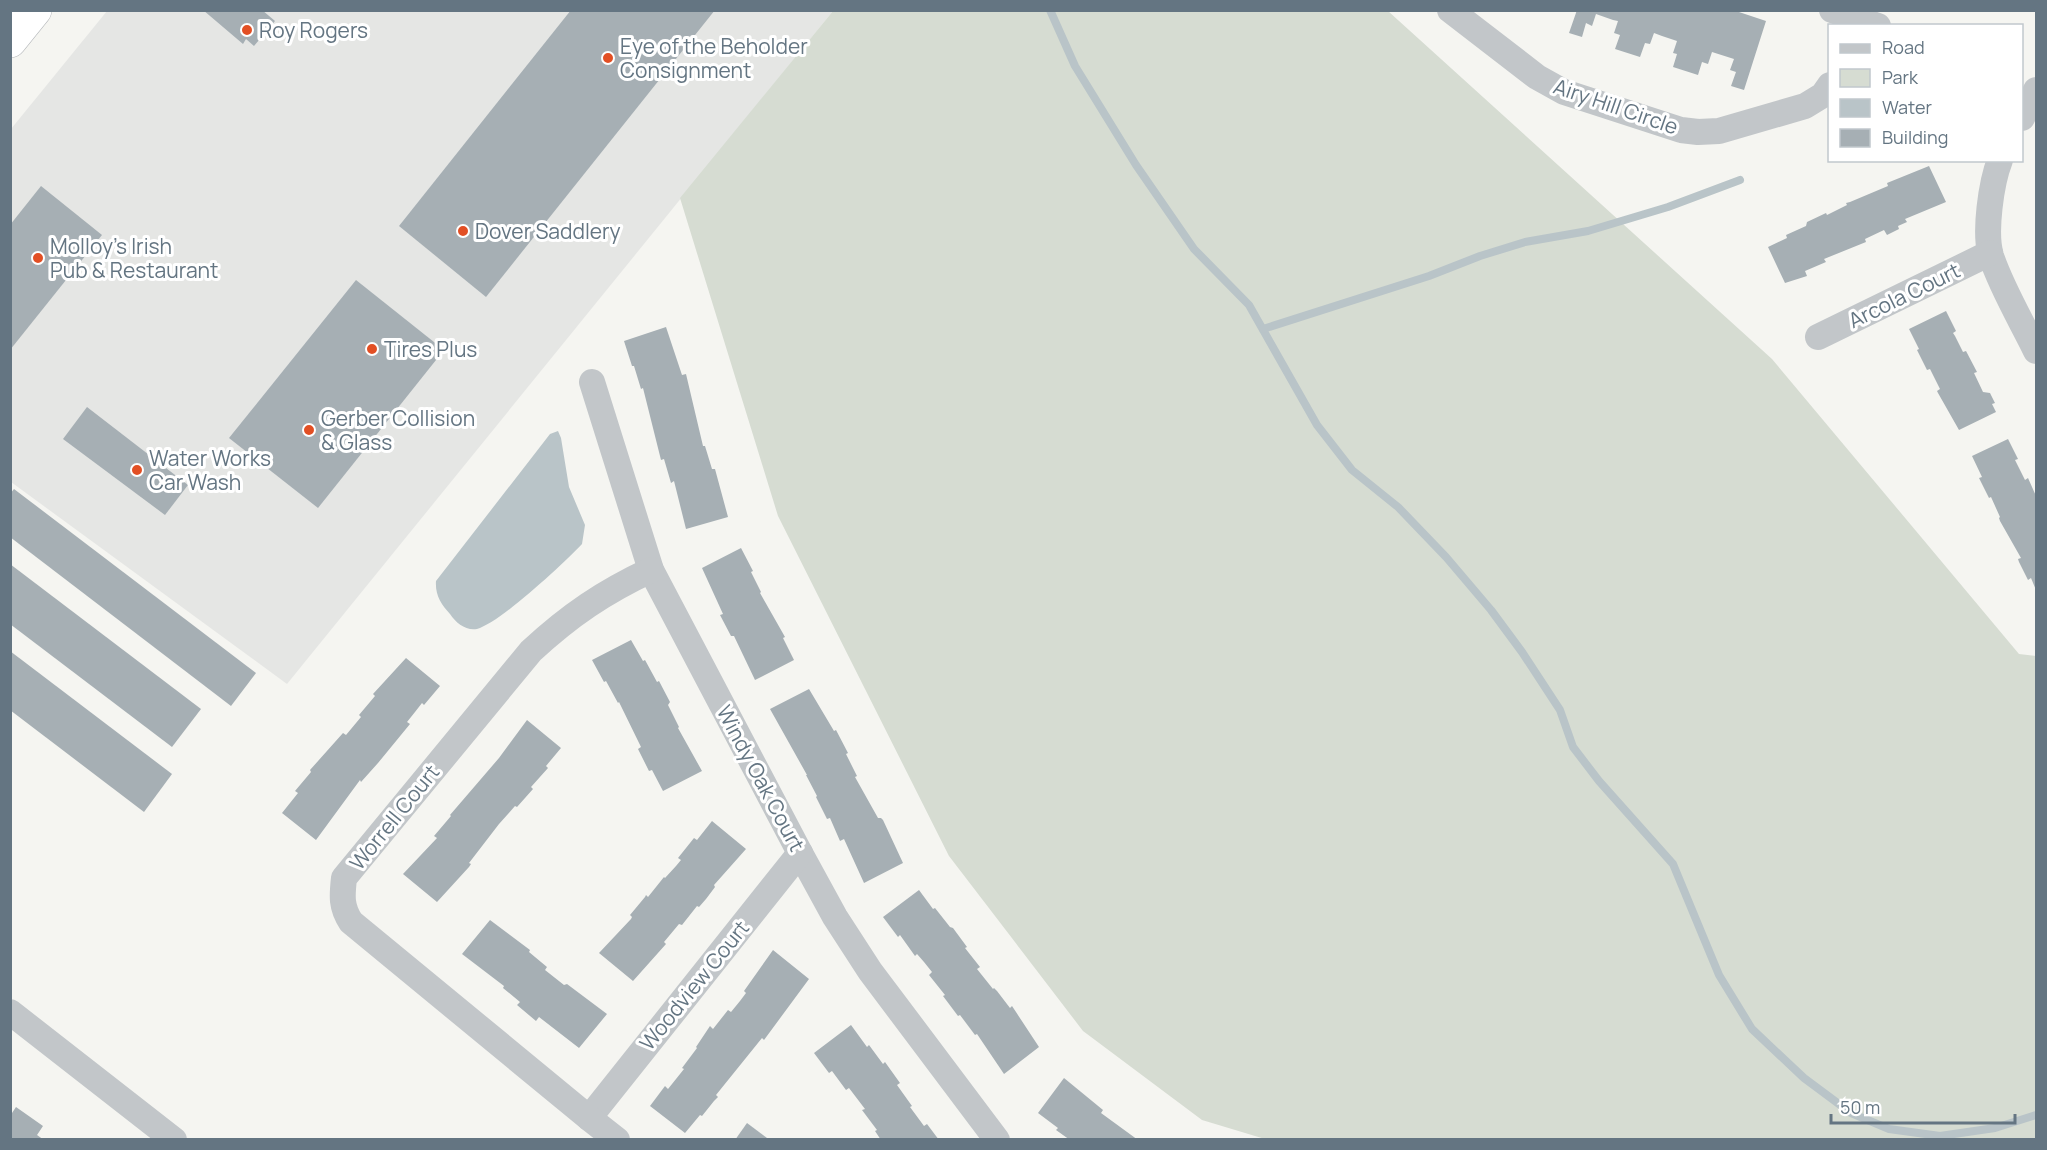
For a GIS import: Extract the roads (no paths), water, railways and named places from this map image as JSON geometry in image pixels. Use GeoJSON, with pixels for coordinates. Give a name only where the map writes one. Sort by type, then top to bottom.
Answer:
{"type":"FeatureCollection","features":[{"type":"Feature","properties":{"kind":"highway"},"geometry":{"type":"LineString","coordinates":[[10,41],[35,10]]}},
{"type":"Feature","properties":{"kind":"street","name":"Airy Hill Circle"},"geometry":{"type":"LineString","coordinates":[[1450,10],[1537,77],[1564,92],[1681,130],[1719,131],[1805,106],[1823,95],[1828,88]]}},
{"type":"Feature","properties":{"kind":"street"},"geometry":{"type":"LineString","coordinates":[[1999,162],[1992,186],[1989,219],[1990,254],[2037,351]]}},
{"type":"Feature","properties":{"kind":"street","name":"Arcola Court"},"geometry":{"type":"LineString","coordinates":[[1818,337],[1990,254]]}},
{"type":"Feature","properties":{"kind":"street","name":"Windy Oak Court"},"geometry":{"type":"LineString","coordinates":[[592,382],[651,570],[800,853],[870,971],[997,1140]]}},
{"type":"Feature","properties":{"kind":"street","name":"Worrell Court"},"geometry":{"type":"LineString","coordinates":[[617,1140],[351,922],[344,910],[342,897],[344,878],[531,651],[560,624],[594,600],[651,570]]}},
{"type":"Feature","properties":{"kind":"street","name":"Woodview Court"},"geometry":{"type":"LineString","coordinates":[[589,1118],[800,853]]}},
{"type":"Feature","properties":{"kind":"street"},"geometry":{"type":"LineString","coordinates":[[10,1012],[174,1140]]}},
{"type":"Feature","properties":{"kind":"water"},"geometry":{"type":"Polygon","coordinates":[[[558,431],[569,487],[585,525],[582,544],[547,578],[501,616],[477,629],[465,628],[441,603],[436,591],[436,581],[550,434],[558,431]]]}},
{"type":"Feature","properties":{"kind":"waterway"},"geometry":{"type":"LineString","coordinates":[[1050,10],[1075,66],[1136,165],[1194,249],[1249,305],[1317,425],[1352,470],[1398,507],[1446,557],[1491,610],[1560,710],[1573,747],[1599,781],[1673,864],[1719,975],[1752,1029],[1804,1078],[1851,1113],[1889,1129],[1940,1136],[1995,1128],[2036,1115]]}},
{"type":"Feature","properties":{"kind":"waterway"},"geometry":{"type":"LineString","coordinates":[[1263,329],[1429,276],[1480,256],[1525,242],[1588,231],[1668,207],[1740,180]]}},
{"type":"Feature","properties":{"kind":"place","name":"Roy Rogers"},"geometry":{"type":"Point","coordinates":[247,30]}},
{"type":"Feature","properties":{"kind":"place","name":"Eye of the Beholder Consignment"},"geometry":{"type":"Point","coordinates":[608,58]}},
{"type":"Feature","properties":{"kind":"place","name":"Dover Saddlery"},"geometry":{"type":"Point","coordinates":[463,231]}},
{"type":"Feature","properties":{"kind":"place","name":"Molloy's Irish Pub & Restaurant"},"geometry":{"type":"Point","coordinates":[38,258]}},
{"type":"Feature","properties":{"kind":"place","name":"Tires Plus"},"geometry":{"type":"Point","coordinates":[372,349]}},
{"type":"Feature","properties":{"kind":"place","name":"Gerber Collision & Glass"},"geometry":{"type":"Point","coordinates":[309,430]}},
{"type":"Feature","properties":{"kind":"place","name":"Water Works Car Wash"},"geometry":{"type":"Point","coordinates":[137,470]}}]}
